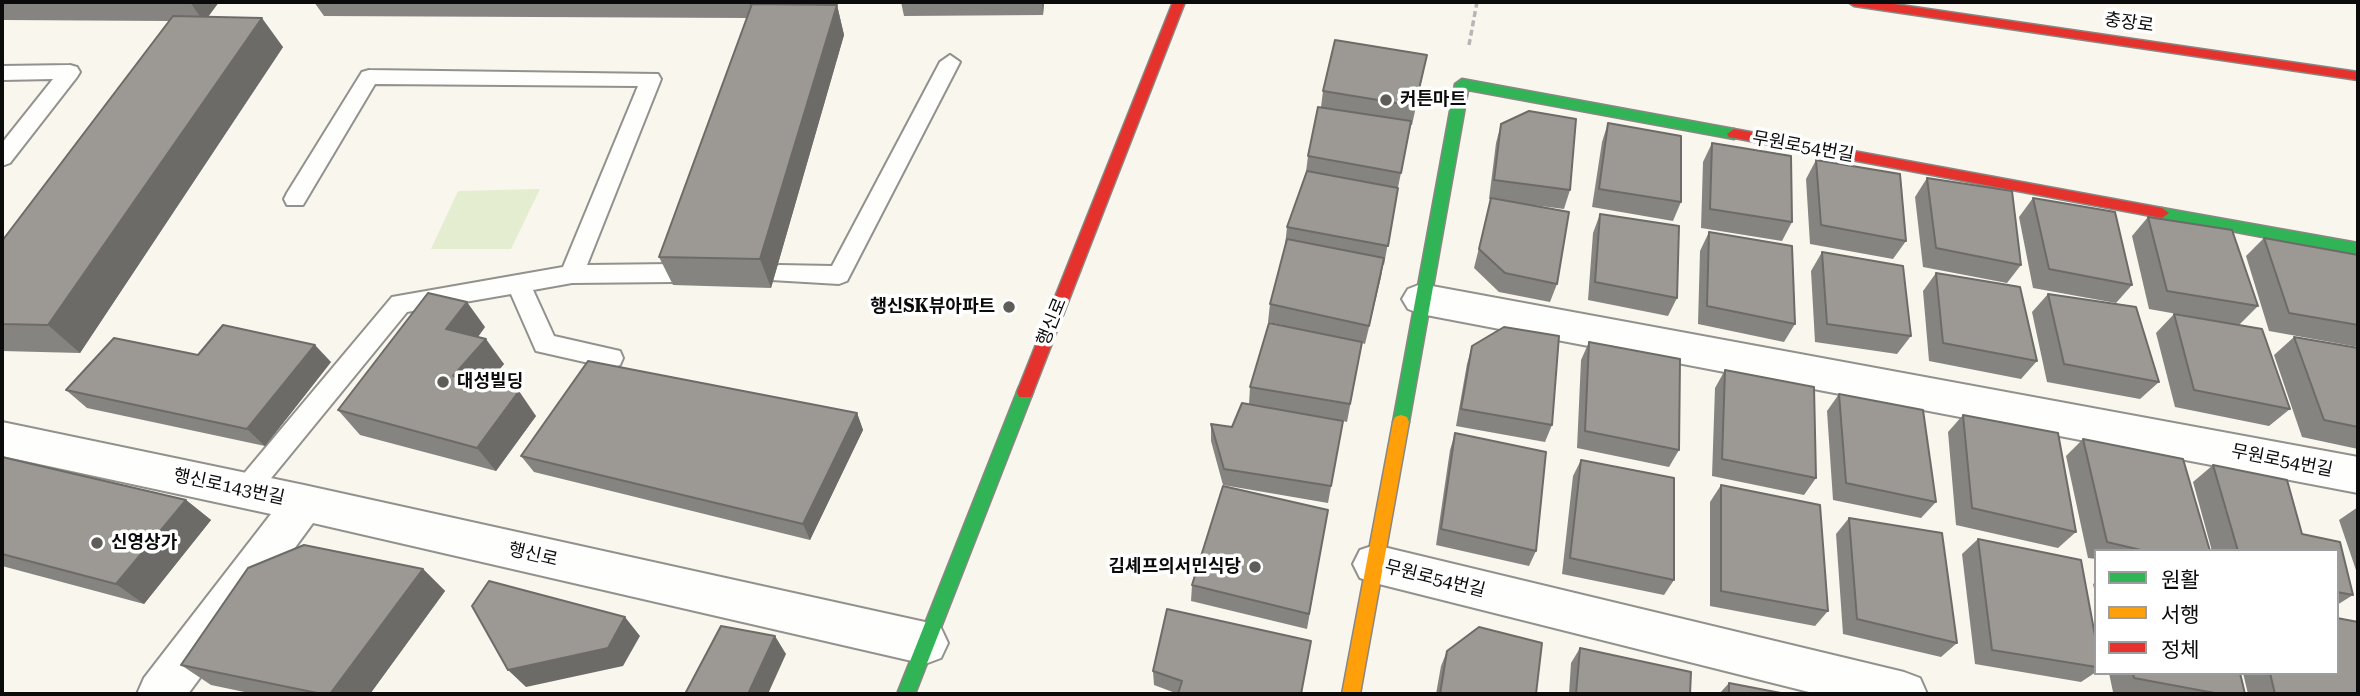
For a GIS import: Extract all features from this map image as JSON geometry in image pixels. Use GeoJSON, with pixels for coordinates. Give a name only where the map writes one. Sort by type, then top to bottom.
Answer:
{"type":"FeatureCollection","features":[{"type":"Feature","properties":{"kind":"street","name":"행신로"},"geometry":{"type":"LineString","coordinates":[[906,694],[1179,2]]}},
{"type":"Feature","properties":{"kind":"street","name":"충장로"},"geometry":{"type":"LineString","coordinates":[[1853,2],[2358,76]]}},
{"type":"Feature","properties":{"kind":"street","name":"무원로54번길"},"geometry":{"type":"LineString","coordinates":[[1350,694],[1462,84],[2358,249]]}},
{"type":"Feature","properties":{"kind":"street","name":"무원로54번길"},"geometry":{"type":"LineString","coordinates":[[1421,299],[2358,475]]}},
{"type":"Feature","properties":{"kind":"street","name":"행신로143번길"},"geometry":{"type":"LineString","coordinates":[[2,439],[304,503],[160,694]]}},
{"type":"Feature","properties":{"kind":"street","name":"행신로"},"geometry":{"type":"LineString","coordinates":[[304,503],[925,643]]}},
{"type":"Feature","properties":{"kind":"street","name":"무원로54번길"},"geometry":{"type":"LineString","coordinates":[[1374,564],[1904,694]]}},
{"type":"Feature","properties":{"kind":"lane"},"geometry":{"type":"LineString","coordinates":[[779,274],[839,275],[950,62]]}},
{"type":"Feature","properties":{"kind":"lane"},"geometry":{"type":"LineString","coordinates":[[2,73],[70,72],[2,158]]}},
{"type":"Feature","properties":{"kind":"lane"},"geometry":{"type":"LineString","coordinates":[[295,199],[369,76],[651,79],[572,274]]}},
{"type":"Feature","properties":{"kind":"lane"},"geometry":{"type":"LineString","coordinates":[[246,491],[401,304],[572,274],[673,273]]}},
{"type":"Feature","properties":{"kind":"lane"},"geometry":{"type":"LineString","coordinates":[[518,284],[545,344],[611,358]]}},
{"type":"Feature","properties":{"kind":"green space"},"geometry":{"type":"Polygon","coordinates":[[[540,189],[511,249],[431,249],[458,191],[540,189]]]}},
{"type":"Feature","properties":{"kind":"building"},"geometry":{"type":"Polygon","coordinates":[[[752,4],[837,5],[760,259],[659,257],[752,4]]]}},
{"type":"Feature","properties":{"kind":"building"},"geometry":{"type":"Polygon","coordinates":[[[173,16],[262,18],[48,325],[2,324],[2,241],[173,16]]]}},
{"type":"Feature","properties":{"kind":"building"},"geometry":{"type":"Polygon","coordinates":[[[1335,40],[1427,55],[1415,106],[1323,91],[1335,40]]]}},
{"type":"Feature","properties":{"kind":"building"},"geometry":{"type":"Polygon","coordinates":[[[1318,107],[1411,121],[1401,173],[1308,156],[1318,107]]]}},
{"type":"Feature","properties":{"kind":"building"},"geometry":{"type":"Polygon","coordinates":[[[1529,111],[1576,119],[1570,190],[1494,180],[1501,124],[1529,111]]]}},
{"type":"Feature","properties":{"kind":"building"},"geometry":{"type":"Polygon","coordinates":[[[1608,123],[1681,136],[1681,202],[1599,189],[1608,123]]]}},
{"type":"Feature","properties":{"kind":"building"},"geometry":{"type":"Polygon","coordinates":[[[1712,143],[1791,156],[1792,222],[1710,209],[1712,143]]]}},
{"type":"Feature","properties":{"kind":"building"},"geometry":{"type":"Polygon","coordinates":[[[1816,160],[1900,174],[1906,241],[1821,225],[1816,160]]]}},
{"type":"Feature","properties":{"kind":"building"},"geometry":{"type":"Polygon","coordinates":[[[1307,171],[1398,188],[1388,246],[1287,227],[1307,171]]]}},
{"type":"Feature","properties":{"kind":"building"},"geometry":{"type":"Polygon","coordinates":[[[1927,178],[2012,191],[2021,265],[1936,248],[1927,178]]]}},
{"type":"Feature","properties":{"kind":"building"},"geometry":{"type":"Polygon","coordinates":[[[1491,198],[1569,212],[1557,284],[1505,273],[1479,249],[1491,198]]]}},
{"type":"Feature","properties":{"kind":"building"},"geometry":{"type":"Polygon","coordinates":[[[2033,198],[2115,212],[2132,285],[2049,269],[2033,198]]]}},
{"type":"Feature","properties":{"kind":"building"},"geometry":{"type":"Polygon","coordinates":[[[1600,214],[1679,226],[1677,298],[1595,282],[1600,214]]]}},
{"type":"Feature","properties":{"kind":"building"},"geometry":{"type":"Polygon","coordinates":[[[2148,217],[2232,230],[2258,306],[2167,291],[2148,217]]]}},
{"type":"Feature","properties":{"kind":"building"},"geometry":{"type":"Polygon","coordinates":[[[1709,232],[1792,246],[1795,324],[1707,306],[1709,232]]]}},
{"type":"Feature","properties":{"kind":"building"},"geometry":{"type":"Polygon","coordinates":[[[2264,238],[2358,255],[2358,325],[2289,313],[2264,238]]]}},
{"type":"Feature","properties":{"kind":"building"},"geometry":{"type":"Polygon","coordinates":[[[1287,239],[1384,258],[1369,326],[1270,304],[1287,239]]]}},
{"type":"Feature","properties":{"kind":"building"},"geometry":{"type":"Polygon","coordinates":[[[1822,252],[1903,266],[1911,336],[1827,324],[1822,252]]]}},
{"type":"Feature","properties":{"kind":"building"},"geometry":{"type":"Polygon","coordinates":[[[1936,273],[2020,287],[2037,361],[1943,343],[1936,273]]]}},
{"type":"Feature","properties":{"kind":"building"},"geometry":{"type":"Polygon","coordinates":[[[428,293],[467,302],[446,329],[486,339],[453,376],[519,391],[477,448],[338,410],[428,293]]]}},
{"type":"Feature","properties":{"kind":"building"},"geometry":{"type":"Polygon","coordinates":[[[2048,294],[2136,307],[2159,382],[2064,364],[2048,294]]]}},
{"type":"Feature","properties":{"kind":"building"},"geometry":{"type":"Polygon","coordinates":[[[2174,314],[2262,329],[2290,409],[2194,390],[2174,314]]]}},
{"type":"Feature","properties":{"kind":"building"},"geometry":{"type":"Polygon","coordinates":[[[1269,323],[1362,342],[1350,404],[1250,387],[1269,323]]]}},
{"type":"Feature","properties":{"kind":"building"},"geometry":{"type":"Polygon","coordinates":[[[223,325],[315,345],[247,429],[66,390],[114,338],[198,355],[223,325]]]}},
{"type":"Feature","properties":{"kind":"building"},"geometry":{"type":"Polygon","coordinates":[[[1504,327],[1559,336],[1552,425],[1461,409],[1472,346],[1504,327]]]}},
{"type":"Feature","properties":{"kind":"building"},"geometry":{"type":"Polygon","coordinates":[[[2294,337],[2358,348],[2358,427],[2324,420],[2294,337]]]}},
{"type":"Feature","properties":{"kind":"building"},"geometry":{"type":"Polygon","coordinates":[[[1589,342],[1680,359],[1679,450],[1585,431],[1589,342]]]}},
{"type":"Feature","properties":{"kind":"building"},"geometry":{"type":"Polygon","coordinates":[[[588,361],[857,413],[803,524],[521,456],[588,361]]]}},
{"type":"Feature","properties":{"kind":"building"},"geometry":{"type":"Polygon","coordinates":[[[1725,370],[1814,387],[1816,478],[1722,459],[1725,370]]]}},
{"type":"Feature","properties":{"kind":"building"},"geometry":{"type":"Polygon","coordinates":[[[1839,394],[1923,410],[1936,502],[1846,483],[1839,394]]]}},
{"type":"Feature","properties":{"kind":"building"},"geometry":{"type":"Polygon","coordinates":[[[1242,403],[1343,421],[1331,486],[1224,469],[1211,424],[1232,427],[1242,403]]]}},
{"type":"Feature","properties":{"kind":"building"},"geometry":{"type":"Polygon","coordinates":[[[1963,415],[2058,433],[2076,532],[1972,508],[1963,415]]]}},
{"type":"Feature","properties":{"kind":"building"},"geometry":{"type":"Polygon","coordinates":[[[1455,433],[1546,452],[1536,551],[1441,529],[1455,433]]]}},
{"type":"Feature","properties":{"kind":"building"},"geometry":{"type":"Polygon","coordinates":[[[2083,439],[2183,459],[2209,549],[2137,549],[2107,542],[2083,439]]]}},
{"type":"Feature","properties":{"kind":"building","name":"신영상가"},"geometry":{"type":"Polygon","coordinates":[[[2,457],[186,500],[116,584],[2,554],[2,457]]]}},
{"type":"Feature","properties":{"kind":"building"},"geometry":{"type":"Polygon","coordinates":[[[1581,460],[1674,478],[1674,580],[1570,558],[1581,460]]]}},
{"type":"Feature","properties":{"kind":"building"},"geometry":{"type":"Polygon","coordinates":[[[2213,465],[2287,480],[2302,534],[2340,542],[2353,595],[2339,592],[2339,549],[2237,549],[2213,465]]]}},
{"type":"Feature","properties":{"kind":"building"},"geometry":{"type":"Polygon","coordinates":[[[1721,485],[1820,505],[1828,611],[1721,591],[1721,485]]]}},
{"type":"Feature","properties":{"kind":"building"},"geometry":{"type":"Polygon","coordinates":[[[1223,486],[1328,510],[1309,614],[1192,585],[1223,486]]]}},
{"type":"Feature","properties":{"kind":"building"},"geometry":{"type":"Polygon","coordinates":[[[1849,518],[1942,533],[1957,643],[1857,619],[1849,518]]]}},
{"type":"Feature","properties":{"kind":"building"},"geometry":{"type":"Polygon","coordinates":[[[1978,539],[2081,560],[2094,630],[2094,667],[1992,650],[1978,539]]]}},
{"type":"Feature","properties":{"kind":"building"},"geometry":{"type":"Polygon","coordinates":[[[304,545],[423,569],[330,694],[181,665],[248,568],[304,545]]]}},
{"type":"Feature","properties":{"kind":"building"},"geometry":{"type":"Polygon","coordinates":[[[489,581],[625,617],[608,648],[508,670],[472,606],[489,581]]]}},
{"type":"Feature","properties":{"kind":"building"},"geometry":{"type":"Polygon","coordinates":[[[1167,609],[1311,641],[1301,694],[1178,694],[1182,681],[1153,671],[1167,609]]]}},
{"type":"Feature","properties":{"kind":"building"},"geometry":{"type":"Polygon","coordinates":[[[2339,618],[2358,622],[2358,694],[2275,694],[2270,675],[2339,675],[2339,618]]]}},
{"type":"Feature","properties":{"kind":"building"},"geometry":{"type":"Polygon","coordinates":[[[721,626],[775,636],[748,694],[685,694],[721,626]]]}},
{"type":"Feature","properties":{"kind":"building"},"geometry":{"type":"Polygon","coordinates":[[[1479,627],[1542,643],[1536,694],[1440,694],[1447,651],[1479,627]]]}},
{"type":"Feature","properties":{"kind":"building"},"geometry":{"type":"Polygon","coordinates":[[[1580,648],[1691,672],[1690,694],[1576,694],[1580,648]]]}},
{"type":"Feature","properties":{"kind":"building"},"geometry":{"type":"Polygon","coordinates":[[[2133,675],[2240,675],[2245,694],[2220,694],[2134,678],[2133,675]]]}},
{"type":"Feature","properties":{"kind":"building"},"geometry":{"type":"Polygon","coordinates":[[[1729,683],[1786,694],[1729,694],[1729,683]]]}},
{"type":"Feature","properties":{"kind":"traffic: fast"},"geometry":{"type":"LineString","coordinates":[[1401,422],[1462,84],[1734,134]]}},
{"type":"Feature","properties":{"kind":"traffic: fast"},"geometry":{"type":"LineString","coordinates":[[2162,213],[2358,249]]}},
{"type":"Feature","properties":{"kind":"traffic: fast"},"geometry":{"type":"LineString","coordinates":[[906,694],[1025,392]]}},
{"type":"Feature","properties":{"kind":"traffic: slow"},"geometry":{"type":"LineString","coordinates":[[1351,694],[1401,422]]}},
{"type":"Feature","properties":{"kind":"traffic: jam"},"geometry":{"type":"LineString","coordinates":[[1025,392],[1179,2]]}},
{"type":"Feature","properties":{"kind":"traffic: jam"},"geometry":{"type":"LineString","coordinates":[[1854,2],[2358,76]]}},
{"type":"Feature","properties":{"kind":"traffic: jam"},"geometry":{"type":"LineString","coordinates":[[1734,134],[2162,213]]}},
{"type":"Feature","properties":{"kind":"place","name":"커튼마트"},"geometry":{"type":"Point","coordinates":[1386,100]}},
{"type":"Feature","properties":{"kind":"place","name":"행신SK뷰아파트"},"geometry":{"type":"Point","coordinates":[1009,307]}},
{"type":"Feature","properties":{"kind":"place","name":"대성빌딩"},"geometry":{"type":"Point","coordinates":[443,382]}},
{"type":"Feature","properties":{"kind":"place","name":"신영상가"},"geometry":{"type":"Point","coordinates":[97,543]}},
{"type":"Feature","properties":{"kind":"place","name":"김셰프의서민식당"},"geometry":{"type":"Point","coordinates":[1255,567]}}]}
